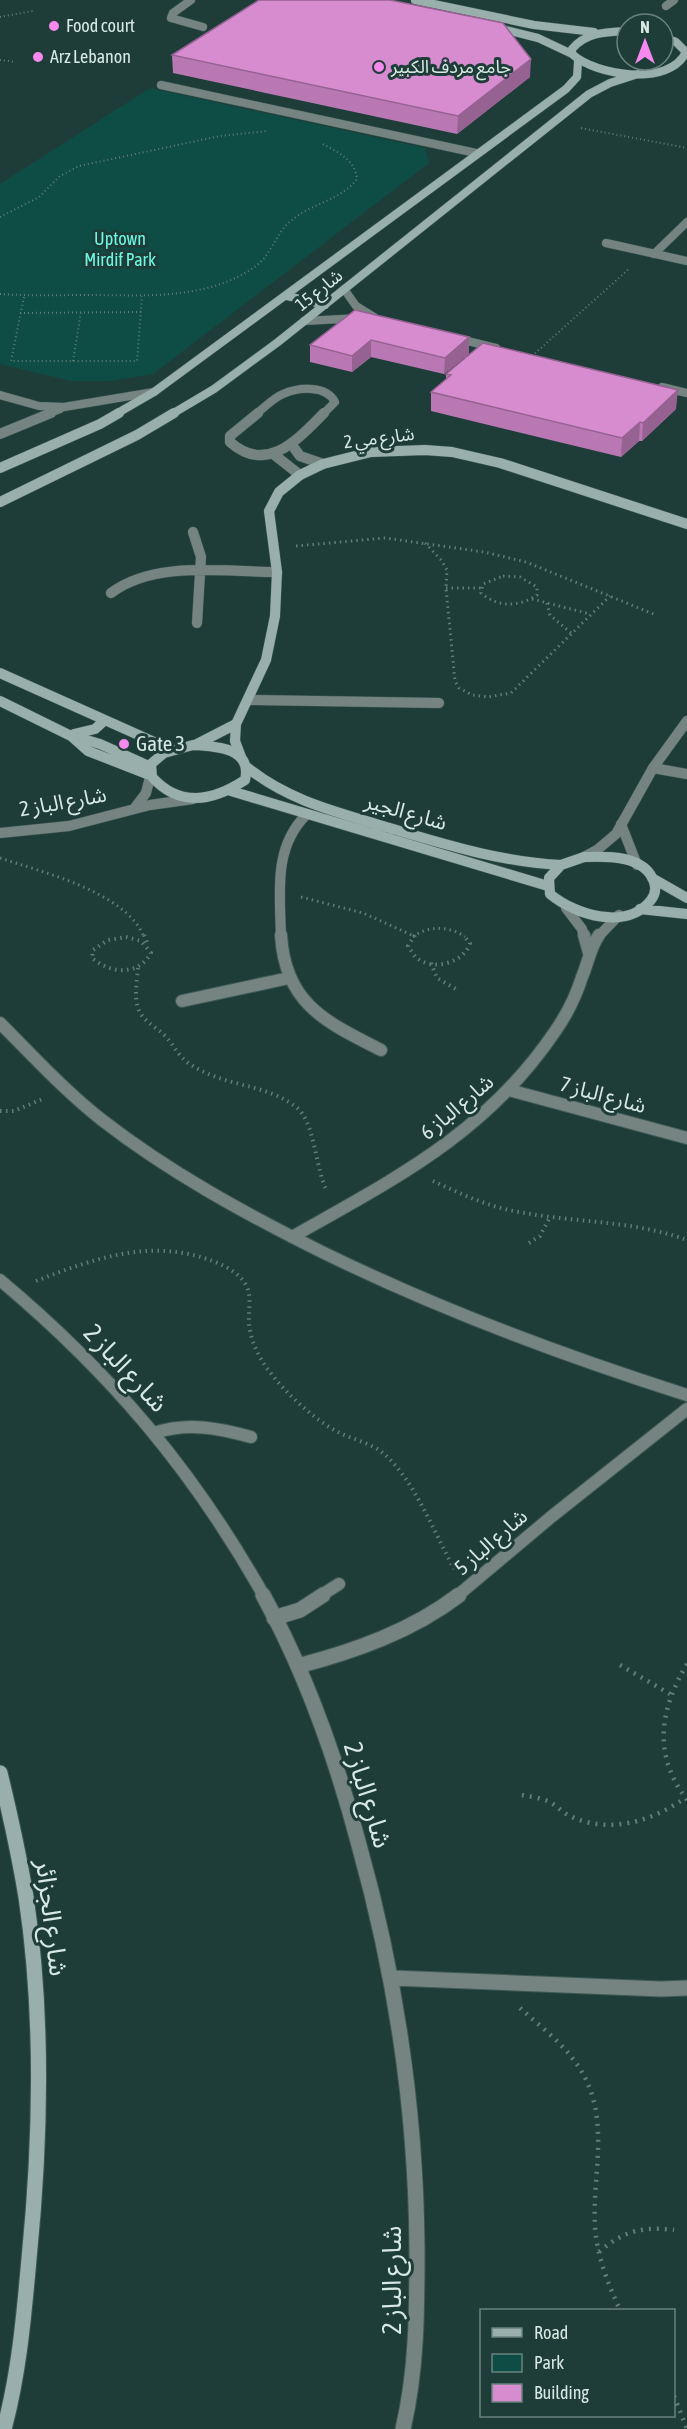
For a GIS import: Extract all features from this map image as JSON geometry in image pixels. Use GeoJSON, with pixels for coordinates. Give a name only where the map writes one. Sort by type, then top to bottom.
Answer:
{"type":"FeatureCollection","features":[{"type":"Feature","properties":{"kind":"street"},"geometry":{"type":"LineString","coordinates":[[191,0],[173,13],[171,18],[202,27]]}},
{"type":"Feature","properties":{"kind":"street"},"geometry":{"type":"LineString","coordinates":[[415,0],[534,25],[604,33]]}},
{"type":"Feature","properties":{"kind":"street"},"geometry":{"type":"LineString","coordinates":[[666,6],[674,0]]}},
{"type":"Feature","properties":{"kind":"street"},"geometry":{"type":"LineString","coordinates":[[485,26],[538,38],[572,54],[579,62],[610,72],[638,74],[655,72]]}},
{"type":"Feature","properties":{"kind":"street"},"geometry":{"type":"LineString","coordinates":[[572,54],[575,44],[592,35],[615,32]]}},
{"type":"Feature","properties":{"kind":"street"},"geometry":{"type":"LineString","coordinates":[[675,66],[682,63],[686,57],[685,47]]}},
{"type":"Feature","properties":{"kind":"street","name":"شارع 15"},"geometry":{"type":"LineString","coordinates":[[1,467],[100,424],[154,392],[287,296],[476,153],[573,84],[579,73],[579,62]]}},
{"type":"Feature","properties":{"kind":"street","name":"شارع 15"},"geometry":{"type":"LineString","coordinates":[[0,501],[104,452],[178,412],[247,366],[595,90],[618,79],[638,74]]}},
{"type":"Feature","properties":{"kind":"street"},"geometry":{"type":"LineString","coordinates":[[161,85],[476,153]]}},
{"type":"Feature","properties":{"kind":"street"},"geometry":{"type":"LineString","coordinates":[[651,253],[687,222]]}},
{"type":"Feature","properties":{"kind":"street"},"geometry":{"type":"LineString","coordinates":[[606,243],[687,261]]}},
{"type":"Feature","properties":{"kind":"street"},"geometry":{"type":"LineString","coordinates":[[304,321],[342,318],[381,320],[356,306],[344,289]]}},
{"type":"Feature","properties":{"kind":"street"},"geometry":{"type":"LineString","coordinates":[[287,296],[325,305]]}},
{"type":"Feature","properties":{"kind":"street"},"geometry":{"type":"LineString","coordinates":[[450,337],[532,356]]}},
{"type":"Feature","properties":{"kind":"street"},"geometry":{"type":"LineString","coordinates":[[654,385],[687,393]]}},
{"type":"Feature","properties":{"kind":"street"},"geometry":{"type":"LineString","coordinates":[[315,389],[333,397],[335,402],[332,408],[292,445],[272,453],[258,454],[235,448],[230,442],[230,436],[282,394],[291,390],[315,389]]}},
{"type":"Feature","properties":{"kind":"street"},"geometry":{"type":"LineString","coordinates":[[0,395],[39,406],[64,407],[154,392]]}},
{"type":"Feature","properties":{"kind":"street"},"geometry":{"type":"LineString","coordinates":[[0,434],[64,407]]}},
{"type":"Feature","properties":{"kind":"street"},"geometry":{"type":"LineString","coordinates":[[292,445],[300,456],[323,464]]}},
{"type":"Feature","properties":{"kind":"street","name":"شارع مي 2"},"geometry":{"type":"LineString","coordinates":[[236,724],[249,700],[272,638],[277,594],[277,572],[269,521],[273,501],[279,492],[300,476],[323,464],[371,452],[416,450],[452,452],[500,463],[687,524]]}},
{"type":"Feature","properties":{"kind":"street"},"geometry":{"type":"LineString","coordinates":[[272,453],[300,476]]}},
{"type":"Feature","properties":{"kind":"street"},"geometry":{"type":"LineString","coordinates":[[193,532],[200,549],[196,623]]}},
{"type":"Feature","properties":{"kind":"street"},"geometry":{"type":"LineString","coordinates":[[111,593],[129,581],[154,573],[277,572]]}},
{"type":"Feature","properties":{"kind":"street"},"geometry":{"type":"LineString","coordinates":[[0,673],[105,720],[182,748],[225,748],[241,757]]}},
{"type":"Feature","properties":{"kind":"street"},"geometry":{"type":"LineString","coordinates":[[249,700],[439,703]]}},
{"type":"Feature","properties":{"kind":"street"},"geometry":{"type":"LineString","coordinates":[[0,701],[69,735],[88,751],[150,773],[159,788],[200,798],[231,791],[245,780],[248,768],[235,741],[236,724],[158,758],[150,773]]}},
{"type":"Feature","properties":{"kind":"street"},"geometry":{"type":"LineString","coordinates":[[69,735],[87,732],[105,720]]}},
{"type":"Feature","properties":{"kind":"street"},"geometry":{"type":"LineString","coordinates":[[589,952],[582,929],[566,908],[550,894],[549,878],[561,865],[584,857],[608,842],[653,768],[687,721]]}},
{"type":"Feature","properties":{"kind":"street","name":"شارع الجير"},"geometry":{"type":"LineString","coordinates":[[248,768],[279,789],[361,819],[505,859],[529,864],[561,865]]}},
{"type":"Feature","properties":{"kind":"street"},"geometry":{"type":"LineString","coordinates":[[653,768],[687,774]]}},
{"type":"Feature","properties":{"kind":"street","name":"شارع الباز 2"},"geometry":{"type":"LineString","coordinates":[[134,809],[146,794],[150,773]]}},
{"type":"Feature","properties":{"kind":"street","name":"شارع الجير"},"geometry":{"type":"LineString","coordinates":[[231,791],[548,886]]}},
{"type":"Feature","properties":{"kind":"street","name":"شارع الباز 2"},"geometry":{"type":"LineString","coordinates":[[0,832],[69,826],[166,802],[200,798]]}},
{"type":"Feature","properties":{"kind":"street"},"geometry":{"type":"LineString","coordinates":[[306,815],[292,829],[285,845],[282,893],[283,961],[289,978],[300,995],[315,1011],[335,1026],[381,1050]]}},
{"type":"Feature","properties":{"kind":"street"},"geometry":{"type":"LineString","coordinates":[[621,824],[637,865]]}},
{"type":"Feature","properties":{"kind":"street"},"geometry":{"type":"LineString","coordinates":[[584,857],[612,857],[637,865],[652,878],[687,898]]}},
{"type":"Feature","properties":{"kind":"street"},"geometry":{"type":"LineString","coordinates":[[640,909],[652,898],[655,885],[652,878]]}},
{"type":"Feature","properties":{"kind":"street"},"geometry":{"type":"LineString","coordinates":[[566,908],[591,916],[619,915],[640,909],[687,914]]}},
{"type":"Feature","properties":{"kind":"street","name":"شارع الباز 6"},"geometry":{"type":"LineString","coordinates":[[292,1237],[408,1169],[459,1135],[509,1090],[565,1016],[580,984],[589,952],[600,933],[619,915]]}},
{"type":"Feature","properties":{"kind":"street"},"geometry":{"type":"LineString","coordinates":[[182,1001],[289,978]]}},
{"type":"Feature","properties":{"kind":"street"},"geometry":{"type":"LineString","coordinates":[[0,1023],[66,1090],[120,1133],[190,1181],[292,1237],[393,1286],[523,1341],[687,1395]]}},
{"type":"Feature","properties":{"kind":"street","name":"شارع الباز 7"},"geometry":{"type":"LineString","coordinates":[[509,1090],[687,1138]]}},
{"type":"Feature","properties":{"kind":"street","name":"شارع الباز 2"},"geometry":{"type":"LineString","coordinates":[[0,1280],[87,1358],[154,1433],[219,1521],[274,1618],[298,1666],[342,1784],[393,1978],[410,2104],[417,2199],[417,2341],[413,2382],[403,2429]]}},
{"type":"Feature","properties":{"kind":"street","name":"شارع الباز 5"},"geometry":{"type":"LineString","coordinates":[[298,1666],[362,1647],[391,1635],[467,1591],[551,1518],[687,1409]]}},
{"type":"Feature","properties":{"kind":"street"},"geometry":{"type":"LineString","coordinates":[[154,1433],[167,1428],[196,1425],[251,1437]]}},
{"type":"Feature","properties":{"kind":"street"},"geometry":{"type":"LineString","coordinates":[[274,1618],[300,1610],[339,1584]]}},
{"type":"Feature","properties":{"kind":"street","name":"شارع الجزائر"},"geometry":{"type":"LineString","coordinates":[[0,1773],[12,1816],[24,1885],[40,2042],[39,2129],[33,2222],[23,2318],[6,2426]]}},
{"type":"Feature","properties":{"kind":"street"},"geometry":{"type":"LineString","coordinates":[[393,1978],[661,1989],[687,1988]]}},
{"type":"Feature","properties":{"kind":"street"},"geometry":{"type":"LineString","coordinates":[[661,1989],[687,1996]]}},
{"type":"Feature","properties":{"kind":"path"},"geometry":{"type":"LineString","coordinates":[[0,16],[33,11]]}},
{"type":"Feature","properties":{"kind":"path"},"geometry":{"type":"LineString","coordinates":[[0,60],[16,62]]}},
{"type":"Feature","properties":{"kind":"path"},"geometry":{"type":"LineString","coordinates":[[553,123],[687,148]]}},
{"type":"Feature","properties":{"kind":"path"},"geometry":{"type":"LineString","coordinates":[[0,217],[39,197],[60,176],[79,166],[220,136],[271,131]]}},
{"type":"Feature","properties":{"kind":"path"},"geometry":{"type":"LineString","coordinates":[[0,294],[24,297],[142,296],[189,292],[240,276],[258,265],[268,254],[278,233],[295,217],[344,194],[357,179],[354,164],[317,140]]}},
{"type":"Feature","properties":{"kind":"path"},"geometry":{"type":"LineString","coordinates":[[532,356],[651,253]]}},
{"type":"Feature","properties":{"kind":"path"},"geometry":{"type":"LineString","coordinates":[[24,297],[11,361],[137,361],[142,296]]}},
{"type":"Feature","properties":{"kind":"path"},"geometry":{"type":"LineString","coordinates":[[74,361],[81,312]]}},
{"type":"Feature","properties":{"kind":"path"},"geometry":{"type":"LineString","coordinates":[[20,313],[141,312]]}},
{"type":"Feature","properties":{"kind":"path"},"geometry":{"type":"LineString","coordinates":[[274,546],[323,545],[386,538],[484,552],[526,562],[656,615]]}},
{"type":"Feature","properties":{"kind":"path"},"geometry":{"type":"LineString","coordinates":[[424,542],[445,564],[455,681],[458,687],[465,692],[488,697],[511,693],[610,596]]}},
{"type":"Feature","properties":{"kind":"path"},"geometry":{"type":"LineString","coordinates":[[446,588],[481,588],[488,580],[495,578],[520,577],[537,587],[537,595],[517,604],[498,603],[484,597],[481,588]]}},
{"type":"Feature","properties":{"kind":"path"},"geometry":{"type":"LineString","coordinates":[[532,599],[591,615]]}},
{"type":"Feature","properties":{"kind":"path"},"geometry":{"type":"LineString","coordinates":[[547,603],[550,615],[572,633]]}},
{"type":"Feature","properties":{"kind":"path"},"geometry":{"type":"LineString","coordinates":[[0,858],[73,884],[107,901],[135,920],[146,936],[151,953],[148,962],[138,968],[124,971],[99,966],[92,958],[93,950],[100,943],[126,937],[148,945]]}},
{"type":"Feature","properties":{"kind":"path"},"geometry":{"type":"LineString","coordinates":[[282,893],[349,908],[414,936]]}},
{"type":"Feature","properties":{"kind":"path"},"geometry":{"type":"LineString","coordinates":[[443,928],[463,934],[468,940],[470,946],[468,953],[462,958],[454,962],[431,963],[415,957],[408,946],[414,936],[422,931],[443,928]]}},
{"type":"Feature","properties":{"kind":"path"},"geometry":{"type":"LineString","coordinates":[[431,963],[437,978],[456,989]]}},
{"type":"Feature","properties":{"kind":"path"},"geometry":{"type":"LineString","coordinates":[[138,968],[136,1000],[141,1015],[167,1038],[175,1051],[187,1062],[217,1079],[275,1094],[297,1107],[306,1117],[320,1178],[337,1211]]}},
{"type":"Feature","properties":{"kind":"path"},"geometry":{"type":"LineString","coordinates":[[0,1112],[14,1111],[66,1090]]}},
{"type":"Feature","properties":{"kind":"path"},"geometry":{"type":"LineString","coordinates":[[408,1169],[479,1202],[505,1209],[550,1218],[625,1222],[649,1227],[687,1240]]}},
{"type":"Feature","properties":{"kind":"path"},"geometry":{"type":"LineString","coordinates":[[529,1243],[540,1236],[550,1218]]}},
{"type":"Feature","properties":{"kind":"path"},"geometry":{"type":"LineString","coordinates":[[13,1290],[98,1256],[142,1249],[165,1249],[188,1253],[232,1272],[240,1278],[249,1293],[249,1324],[253,1343],[262,1361],[291,1396],[317,1418],[335,1431],[372,1446],[394,1463],[467,1591]]}},
{"type":"Feature","properties":{"kind":"path"},"geometry":{"type":"LineString","coordinates":[[522,1795],[552,1804],[564,1814],[588,1823],[605,1825],[622,1825],[656,1816],[686,1799],[674,1783],[665,1756],[664,1720],[670,1694],[687,1664]]}},
{"type":"Feature","properties":{"kind":"path"},"geometry":{"type":"LineString","coordinates":[[620,1665],[670,1694]]}},
{"type":"Feature","properties":{"kind":"path"},"geometry":{"type":"LineString","coordinates":[[494,1982],[569,2054],[583,2074],[594,2096],[599,2120],[595,2225],[598,2253],[610,2290],[620,2309]]}},
{"type":"Feature","properties":{"kind":"path"},"geometry":{"type":"LineString","coordinates":[[598,2253],[614,2238],[632,2229],[653,2226],[674,2230]]}},
{"type":"Feature","properties":{"kind":"path"},"geometry":{"type":"LineString","coordinates":[[675,2399],[687,2429]]}},
{"type":"Feature","properties":{"kind":"green space","name":"Uptown Mirdif Park"},"geometry":{"type":"Polygon","coordinates":[[[150,88],[425,148],[429,163],[153,374],[111,381],[71,381],[0,364],[0,184],[150,88]]]}},
{"type":"Feature","properties":{"kind":"building"},"geometry":{"type":"Polygon","coordinates":[[[259,0],[390,0],[503,23],[531,59],[458,116],[172,55],[259,0]]]}},
{"type":"Feature","properties":{"kind":"building"},"geometry":{"type":"Polygon","coordinates":[[[355,310],[469,337],[445,358],[371,340],[352,356],[310,345],[355,310]]]}},
{"type":"Feature","properties":{"kind":"building"},"geometry":{"type":"Polygon","coordinates":[[[483,343],[678,390],[643,423],[640,422],[622,438],[431,392],[451,375],[446,374],[483,343]]]}},
{"type":"Feature","properties":{"kind":"place","name":"Food court"},"geometry":{"type":"Point","coordinates":[54,26]}},
{"type":"Feature","properties":{"kind":"place","name":"Arz Lebanon"},"geometry":{"type":"Point","coordinates":[38,57]}},
{"type":"Feature","properties":{"kind":"place","name":"جامع مردف الكبير"},"geometry":{"type":"Point","coordinates":[379,67]}},
{"type":"Feature","properties":{"kind":"place","name":"Gate 3"},"geometry":{"type":"Point","coordinates":[124,744]}}]}
